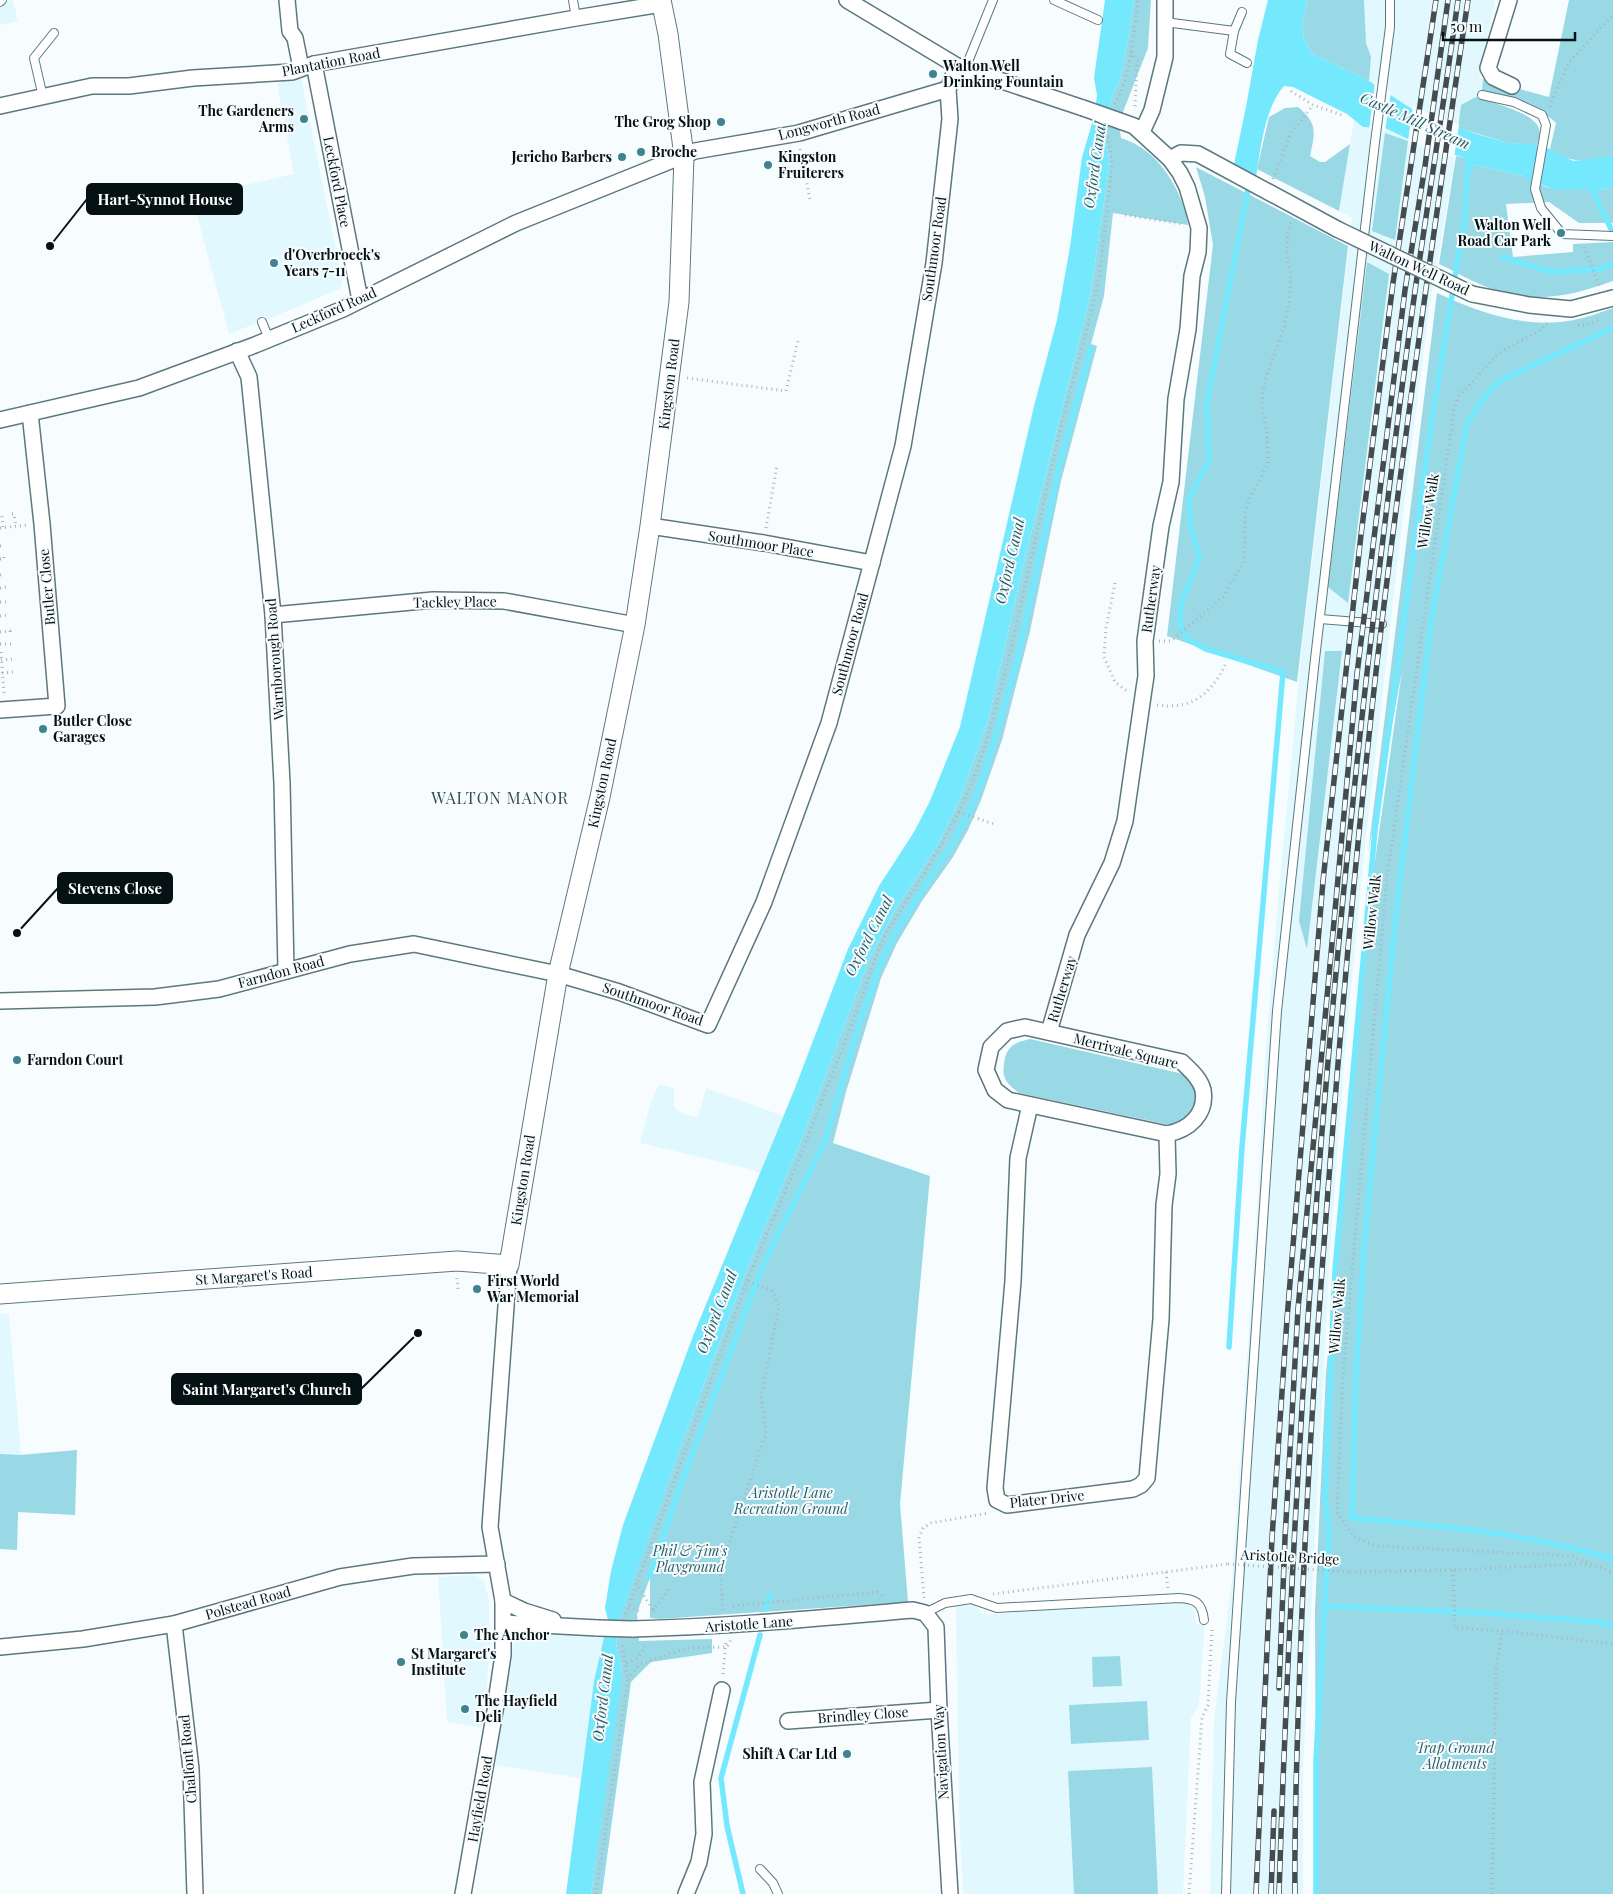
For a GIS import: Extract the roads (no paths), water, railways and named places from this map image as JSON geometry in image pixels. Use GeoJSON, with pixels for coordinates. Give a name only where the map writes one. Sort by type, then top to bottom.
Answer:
{"type":"FeatureCollection","features":[{"type":"Feature","properties":{"kind":"street","name":"Leckford Place"},"geometry":{"type":"LineString","coordinates":[[287,0],[290,31],[308,66],[360,300]]}},
{"type":"Feature","properties":{"kind":"street"},"geometry":{"type":"LineString","coordinates":[[846,0],[961,67],[1083,108],[1132,127],[1170,159]]}},
{"type":"Feature","properties":{"kind":"street"},"geometry":{"type":"LineString","coordinates":[[1132,127],[1152,110],[1164,57],[1165,0]]}},
{"type":"Feature","properties":{"kind":"street"},"geometry":{"type":"LineString","coordinates":[[1509,0],[1488,68],[1493,77],[1512,86]]}},
{"type":"Feature","properties":{"kind":"street","name":"Plantation Road"},"geometry":{"type":"LineString","coordinates":[[0,106],[92,86],[129,86],[193,78],[292,72],[308,66],[661,2]]}},
{"type":"Feature","properties":{"kind":"street","name":"Kingston Road"},"geometry":{"type":"LineString","coordinates":[[497,1564],[490,1527],[508,1265],[558,974],[600,797],[635,624],[650,526],[679,302],[684,156],[668,34],[661,2]]}},
{"type":"Feature","properties":{"kind":"street"},"geometry":{"type":"LineString","coordinates":[[948,89],[961,67]]}},
{"type":"Feature","properties":{"kind":"street","name":"Longworth Road"},"geometry":{"type":"LineString","coordinates":[[684,156],[695,151],[799,133],[948,89]]}},
{"type":"Feature","properties":{"kind":"street","name":"Southmoor Road"},"geometry":{"type":"LineString","coordinates":[[558,974],[619,992],[708,1025],[764,902],[829,723],[903,446],[934,262],[950,119],[948,89]]}},
{"type":"Feature","properties":{"kind":"street","name":"Walton Well Road"},"geometry":{"type":"LineString","coordinates":[[1170,159],[1182,153],[1198,154],[1338,229],[1472,294],[1529,306],[1571,309],[1613,298]]}},
{"type":"Feature","properties":{"kind":"street","name":"Leckford Road"},"geometry":{"type":"LineString","coordinates":[[0,420],[139,388],[237,352],[360,300],[516,223],[684,156]]}},
{"type":"Feature","properties":{"kind":"street","name":"Rutherway"},"geometry":{"type":"LineString","coordinates":[[1049,1032],[1077,935],[1112,863],[1125,821],[1146,676],[1145,641],[1162,526],[1171,482],[1176,399],[1188,329],[1192,276],[1198,252],[1199,228],[1186,187],[1180,173],[1170,159]]}},
{"type":"Feature","properties":{"kind":"street","name":"Warnborough Road"},"geometry":{"type":"LineString","coordinates":[[237,352],[249,377],[273,615],[282,783],[286,971]]}},
{"type":"Feature","properties":{"kind":"street","name":"Butler Close"},"geometry":{"type":"LineString","coordinates":[[2,709],[57,706],[42,524],[30,413]]}},
{"type":"Feature","properties":{"kind":"street","name":"Southmoor Place"},"geometry":{"type":"LineString","coordinates":[[650,526],[764,543],[872,564]]}},
{"type":"Feature","properties":{"kind":"street","name":"Tackley Place"},"geometry":{"type":"LineString","coordinates":[[273,615],[433,600],[495,601],[635,624]]}},
{"type":"Feature","properties":{"kind":"street","name":"Farndon Road"},"geometry":{"type":"LineString","coordinates":[[0,1001],[155,997],[219,989],[350,954],[414,944],[558,974]]}},
{"type":"Feature","properties":{"kind":"street","name":"Merrivale Square"},"geometry":{"type":"LineString","coordinates":[[1025,1027],[1182,1062],[1195,1074],[1203,1090],[1202,1108],[1192,1123],[1180,1132],[1167,1134],[1030,1105],[1008,1100],[995,1090],[986,1070],[991,1047],[1007,1032],[1025,1027]]}},
{"type":"Feature","properties":{"kind":"street","name":"Plater Drive"},"geometry":{"type":"LineString","coordinates":[[1030,1105],[1018,1158],[1013,1281],[995,1488],[997,1500],[1007,1505],[1133,1489],[1141,1485],[1146,1478],[1161,1319],[1164,1205],[1168,1174],[1167,1134]]}},
{"type":"Feature","properties":{"kind":"street","name":"St Margaret's Road"},"geometry":{"type":"LineString","coordinates":[[0,1294],[456,1261],[508,1265]]}},
{"type":"Feature","properties":{"kind":"street","name":"Polstead Road"},"geometry":{"type":"LineString","coordinates":[[0,1647],[83,1639],[174,1624],[340,1577],[413,1566],[497,1564]]}},
{"type":"Feature","properties":{"kind":"street","name":"Hayfield Road"},"geometry":{"type":"LineString","coordinates":[[464,1894],[503,1655],[503,1601],[497,1564]]}},
{"type":"Feature","properties":{"kind":"street","name":"Aristotle Lane"},"geometry":{"type":"LineString","coordinates":[[503,1601],[524,1611],[572,1627]]}},
{"type":"Feature","properties":{"kind":"street","name":"Aristotle Lane"},"geometry":{"type":"LineString","coordinates":[[504,1623],[654,1629],[740,1625],[913,1610],[925,1613]]}},
{"type":"Feature","properties":{"kind":"street","name":"Navigation Way"},"geometry":{"type":"LineString","coordinates":[[925,1613],[936,1628],[950,1894]]}},
{"type":"Feature","properties":{"kind":"street","name":"Chalfont Road"},"geometry":{"type":"LineString","coordinates":[[174,1624],[191,1769],[195,1894]]}},
{"type":"Feature","properties":{"kind":"street"},"geometry":{"type":"LineString","coordinates":[[686,1894],[699,1862],[704,1834],[702,1782],[722,1690]]}},
{"type":"Feature","properties":{"kind":"street","name":"Brindley Close"},"geometry":{"type":"LineString","coordinates":[[788,1720],[939,1710]]}},
{"type":"Feature","properties":{"kind":"lane"},"geometry":{"type":"LineString","coordinates":[[573,0],[576,18]]}},
{"type":"Feature","properties":{"kind":"lane"},"geometry":{"type":"LineString","coordinates":[[961,67],[993,0]]}},
{"type":"Feature","properties":{"kind":"lane"},"geometry":{"type":"LineString","coordinates":[[1054,0],[1098,20]]}},
{"type":"Feature","properties":{"kind":"lane"},"geometry":{"type":"LineString","coordinates":[[1226,1894],[1231,1702],[1277,1011],[1320,619],[1390,27],[1390,0]]}},
{"type":"Feature","properties":{"kind":"lane"},"geometry":{"type":"LineString","coordinates":[[1242,12],[1234,31],[1230,54],[1247,64]]}},
{"type":"Feature","properties":{"kind":"lane"},"geometry":{"type":"LineString","coordinates":[[1165,22],[1234,31]]}},
{"type":"Feature","properties":{"kind":"lane"},"geometry":{"type":"LineString","coordinates":[[43,97],[34,58],[54,33]]}},
{"type":"Feature","properties":{"kind":"lane"},"geometry":{"type":"LineString","coordinates":[[1482,95],[1514,102],[1542,115],[1546,125],[1535,189],[1540,208],[1562,234],[1610,236]]}},
{"type":"Feature","properties":{"kind":"lane"},"geometry":{"type":"LineString","coordinates":[[262,322],[269,339]]}},
{"type":"Feature","properties":{"kind":"lane"},"geometry":{"type":"LineString","coordinates":[[1320,619],[1382,624]]}},
{"type":"Feature","properties":{"kind":"lane"},"geometry":{"type":"LineString","coordinates":[[925,1613],[945,1603],[971,1599],[997,1608],[1179,1598],[1192,1599],[1196,1602],[1203,1613],[1204,1620]]}},
{"type":"Feature","properties":{"kind":"lane"},"geometry":{"type":"LineString","coordinates":[[760,1869],[773,1883],[778,1894]]}},
{"type":"Feature","properties":{"kind":"water","name":"Oxford Canal"},"geometry":{"type":"Polygon","coordinates":[[[1105,0],[1134,0],[1120,80],[1112,97],[1104,135],[1110,161],[1090,297],[1024,562],[988,721],[961,796],[938,844],[897,907],[870,957],[801,1141],[748,1267],[685,1435],[619,1621],[616,1644],[622,1669],[621,1684],[591,1894],[566,1894],[594,1681],[608,1620],[605,1608],[611,1571],[623,1525],[693,1336],[795,1088],[848,949],[879,886],[914,832],[930,801],[960,727],[1034,406],[1057,320],[1070,247],[1082,157],[1095,113],[1097,95],[1094,78],[1105,0]]]}},
{"type":"Feature","properties":{"kind":"water","name":"Castle Mill Stream"},"geometry":{"type":"Polygon","coordinates":[[[1268,0],[1307,0],[1302,25],[1304,38],[1311,53],[1369,81],[1412,109],[1480,135],[1509,143],[1532,144],[1550,149],[1573,161],[1613,156],[1613,187],[1598,191],[1601,205],[1587,189],[1556,190],[1523,176],[1475,165],[1468,175],[1464,158],[1408,139],[1385,128],[1363,127],[1347,114],[1293,87],[1284,86],[1272,105],[1264,129],[1256,178],[1234,164],[1258,40],[1268,0]]]}},
{"type":"Feature","properties":{"kind":"waterway"},"geometry":{"type":"LineString","coordinates":[[1316,1894],[1316,1759],[1329,1532],[1325,1498],[1335,1270],[1375,830],[1432,419],[1465,215],[1468,168]]}},
{"type":"Feature","properties":{"kind":"waterway"},"geometry":{"type":"LineString","coordinates":[[1229,1347],[1242,1147],[1283,672],[1206,649],[1187,639],[1180,626],[1180,605],[1200,558],[1191,528],[1189,499],[1209,461],[1207,403],[1249,184]]}},
{"type":"Feature","properties":{"kind":"waterway"},"geometry":{"type":"LineString","coordinates":[[1595,197],[1613,233]]}},
{"type":"Feature","properties":{"kind":"waterway"},"geometry":{"type":"LineString","coordinates":[[1502,257],[1551,272],[1600,269],[1613,264]]}},
{"type":"Feature","properties":{"kind":"waterway"},"geometry":{"type":"LineString","coordinates":[[1613,328],[1499,381],[1482,400],[1467,424],[1431,622],[1395,923],[1364,1247],[1356,1376],[1352,1518],[1516,1537],[1581,1550],[1613,1559]]}},
{"type":"Feature","properties":{"kind":"waterway"},"geometry":{"type":"LineString","coordinates":[[650,1576],[679,1490],[759,1276],[825,1141],[860,1021],[882,960],[898,928],[955,839],[973,804],[987,765],[1016,665],[1060,463],[1091,348]]}},
{"type":"Feature","properties":{"kind":"waterway"},"geometry":{"type":"LineString","coordinates":[[766,1609],[770,1595]]}},
{"type":"Feature","properties":{"kind":"waterway"},"geometry":{"type":"LineString","coordinates":[[1324,1606],[1486,1613],[1598,1622],[1613,1625]]}},
{"type":"Feature","properties":{"kind":"waterway"},"geometry":{"type":"LineString","coordinates":[[743,1894],[727,1826],[721,1778],[760,1635]]}},
{"type":"Feature","properties":{"kind":"railway"},"geometry":{"type":"LineString","coordinates":[[1256,1894],[1272,1538],[1287,1319],[1323,881],[1361,535],[1393,283],[1436,0]]}},
{"type":"Feature","properties":{"kind":"railway"},"geometry":{"type":"LineString","coordinates":[[1279,1688],[1285,1538],[1298,1309],[1357,674],[1405,290],[1425,166],[1448,0]]}},
{"type":"Feature","properties":{"kind":"railway"},"geometry":{"type":"LineString","coordinates":[[1279,1894],[1300,1432],[1336,971],[1351,817],[1391,474],[1416,284],[1458,0]]}},
{"type":"Feature","properties":{"kind":"railway"},"geometry":{"type":"LineString","coordinates":[[1295,1894],[1298,1733],[1308,1489],[1320,1293],[1335,1099],[1361,808],[1387,580],[1420,332],[1468,0]]}},
{"type":"Feature","properties":{"kind":"railway"},"geometry":{"type":"LineString","coordinates":[[1271,1894],[1274,1811]]}},
{"type":"Feature","properties":{"kind":"place","name":"Walton Well Drinking Fountain"},"geometry":{"type":"Point","coordinates":[933,74]}},
{"type":"Feature","properties":{"kind":"place","name":"The Gardeners Arms"},"geometry":{"type":"Point","coordinates":[304,119]}},
{"type":"Feature","properties":{"kind":"place","name":"The Grog Shop"},"geometry":{"type":"Point","coordinates":[721,122]}},
{"type":"Feature","properties":{"kind":"place","name":"Broche"},"geometry":{"type":"Point","coordinates":[641,152]}},
{"type":"Feature","properties":{"kind":"place","name":"Jericho Barbers"},"geometry":{"type":"Point","coordinates":[622,157]}},
{"type":"Feature","properties":{"kind":"place","name":"Kingston Fruiterers"},"geometry":{"type":"Point","coordinates":[768,165]}},
{"type":"Feature","properties":{"kind":"place","name":"Walton Well Road Car Park"},"geometry":{"type":"Point","coordinates":[1561,233]}},
{"type":"Feature","properties":{"kind":"place","name":"Hart-Synnot House"},"geometry":{"type":"Point","coordinates":[50,246]}},
{"type":"Feature","properties":{"kind":"place","name":"d'Overbroeck's Years 7-11"},"geometry":{"type":"Point","coordinates":[274,263]}},
{"type":"Feature","properties":{"kind":"place","name":"Butler Close Garages"},"geometry":{"type":"Point","coordinates":[43,729]}},
{"type":"Feature","properties":{"kind":"place","name":"Stevens Close"},"geometry":{"type":"Point","coordinates":[17,933]}},
{"type":"Feature","properties":{"kind":"place","name":"Farndon Court"},"geometry":{"type":"Point","coordinates":[17,1060]}},
{"type":"Feature","properties":{"kind":"place","name":"First World War Memorial"},"geometry":{"type":"Point","coordinates":[477,1289]}},
{"type":"Feature","properties":{"kind":"place","name":"Saint Margaret's Church"},"geometry":{"type":"Point","coordinates":[418,1333]}},
{"type":"Feature","properties":{"kind":"place","name":"The Anchor"},"geometry":{"type":"Point","coordinates":[464,1635]}},
{"type":"Feature","properties":{"kind":"place","name":"St Margaret's Institute"},"geometry":{"type":"Point","coordinates":[401,1662]}},
{"type":"Feature","properties":{"kind":"place","name":"The Hayfield Deli"},"geometry":{"type":"Point","coordinates":[465,1709]}},
{"type":"Feature","properties":{"kind":"place","name":"Shift A Car Ltd"},"geometry":{"type":"Point","coordinates":[847,1754]}},
{"type":"Feature","properties":{"kind":"district","name":"WALTON MANOR"},"geometry":{"type":"Point","coordinates":[500,798]}},
{"type":"Feature","properties":{"kind":"park label","name":"Aristotle Lane Recreation Ground"},"geometry":{"type":"Point","coordinates":[791,1502]}},
{"type":"Feature","properties":{"kind":"park label","name":"Phil & Jim's Playground"},"geometry":{"type":"Point","coordinates":[690,1559]}},
{"type":"Feature","properties":{"kind":"park label","name":"Trap Ground Allotments"},"geometry":{"type":"Point","coordinates":[1455,1756]}}]}
